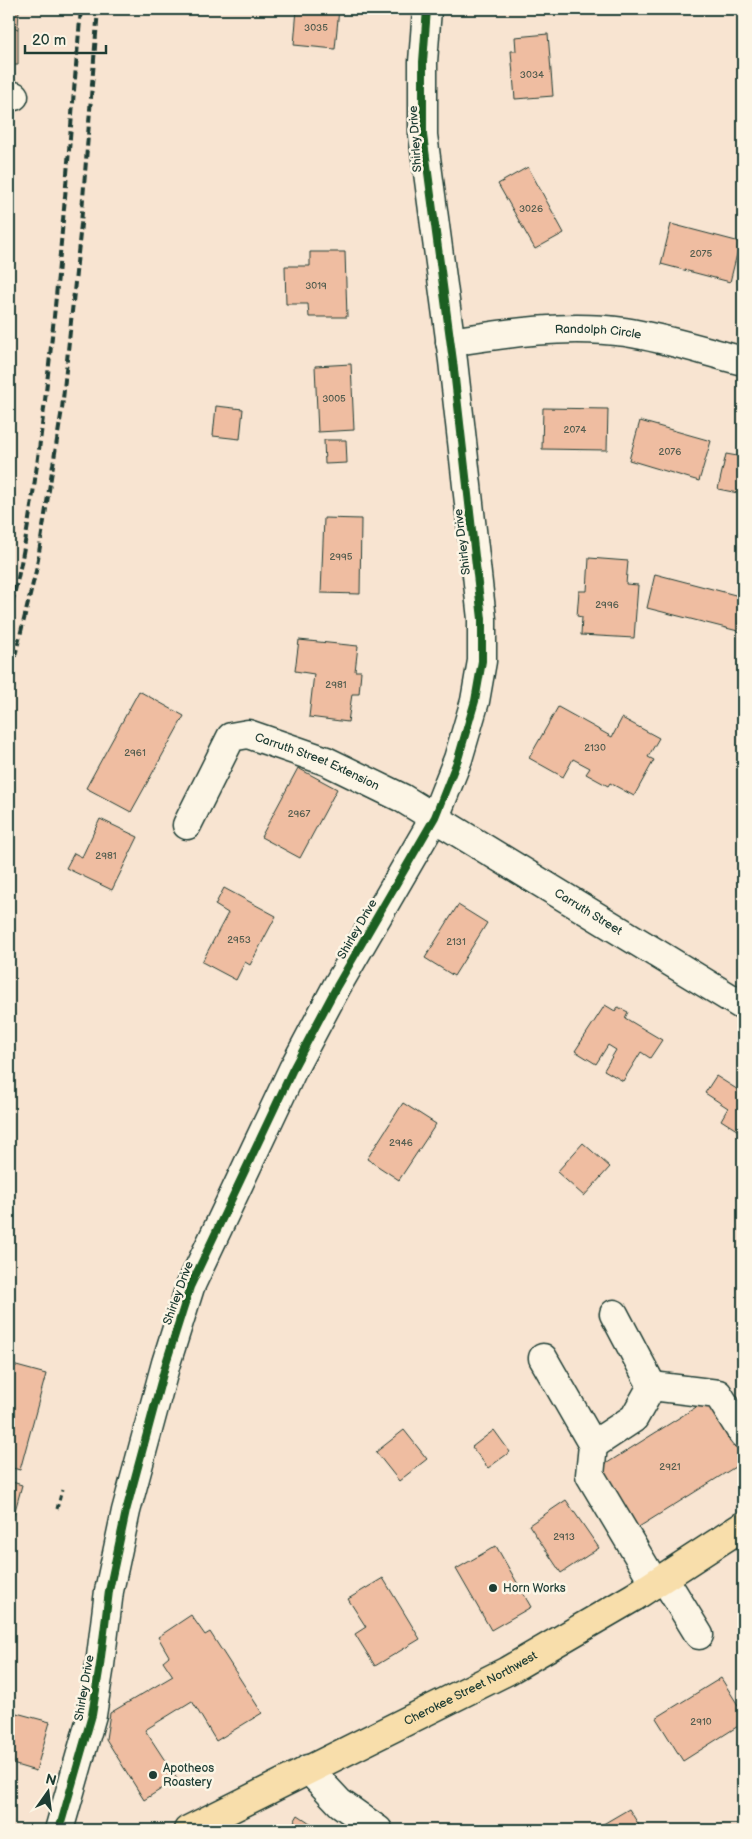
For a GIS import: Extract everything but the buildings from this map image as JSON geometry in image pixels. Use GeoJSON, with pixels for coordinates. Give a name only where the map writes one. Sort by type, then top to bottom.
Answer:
{"type":"FeatureCollection","features":[{"type":"Feature","properties":{"kind":"main road","name":"Cherokee Street Northwest"},"geometry":{"type":"LineString","coordinates":[[188,1830],[507,1671],[660,1581],[743,1526]]}},
{"type":"Feature","properties":{"kind":"street","name":"Shirley Drive"},"geometry":{"type":"LineString","coordinates":[[59,1830],[92,1715],[108,1590],[160,1363],[182,1286],[337,986],[434,817],[458,760],[475,700],[482,660],[482,620],[450,342],[423,135],[423,62],[427,9]]}},
{"type":"Feature","properties":{"kind":"street","name":"Randolph Circle"},"geometry":{"type":"LineString","coordinates":[[450,342],[533,330],[580,329],[624,332],[743,361]]}},
{"type":"Feature","properties":{"kind":"street","name":"Carruth Street Extension"},"geometry":{"type":"LineString","coordinates":[[187,825],[231,737],[248,734],[326,761],[402,798],[434,817]]}},
{"type":"Feature","properties":{"kind":"street","name":"Carruth Street"},"geometry":{"type":"LineString","coordinates":[[434,817],[743,1006]]}},
{"type":"Feature","properties":{"kind":"street"},"geometry":{"type":"LineString","coordinates":[[614,1314],[652,1386]]}},
{"type":"Feature","properties":{"kind":"street"},"geometry":{"type":"LineString","coordinates":[[543,1358],[593,1445],[590,1475],[660,1581],[699,1635]]}},
{"type":"Feature","properties":{"kind":"street"},"geometry":{"type":"LineString","coordinates":[[652,1386],[718,1394],[743,1434]]}},
{"type":"Feature","properties":{"kind":"street"},"geometry":{"type":"LineString","coordinates":[[593,1445],[634,1418],[652,1386]]}},
{"type":"Feature","properties":{"kind":"street"},"geometry":{"type":"LineString","coordinates":[[308,1769],[340,1804],[378,1830]]}},
{"type":"Feature","properties":{"kind":"path"},"geometry":{"type":"LineString","coordinates":[[57,1509],[62,1490]]}},
{"type":"Feature","properties":{"kind":"railway"},"geometry":{"type":"LineString","coordinates":[[9,615],[22,558],[44,412],[57,289],[81,9]]}},
{"type":"Feature","properties":{"kind":"railway"},"geometry":{"type":"LineString","coordinates":[[9,680],[36,571],[62,409],[81,224],[98,9]]}},
{"type":"Feature","properties":{"kind":"cycle path"},"geometry":{"type":"LineString","coordinates":[[59,1830],[92,1715],[109,1591],[126,1511],[166,1363],[190,1287],[293,1069],[337,986],[435,817],[458,759],[475,701],[482,661],[482,619],[453,361],[423,135],[423,62],[427,9]]}},
{"type":"Feature","properties":{"kind":"place","name":"Horn Works"},"geometry":{"type":"Point","coordinates":[493,1588]}},
{"type":"Feature","properties":{"kind":"place","name":"Apotheos Roastery"},"geometry":{"type":"Point","coordinates":[153,1775]}}]}
